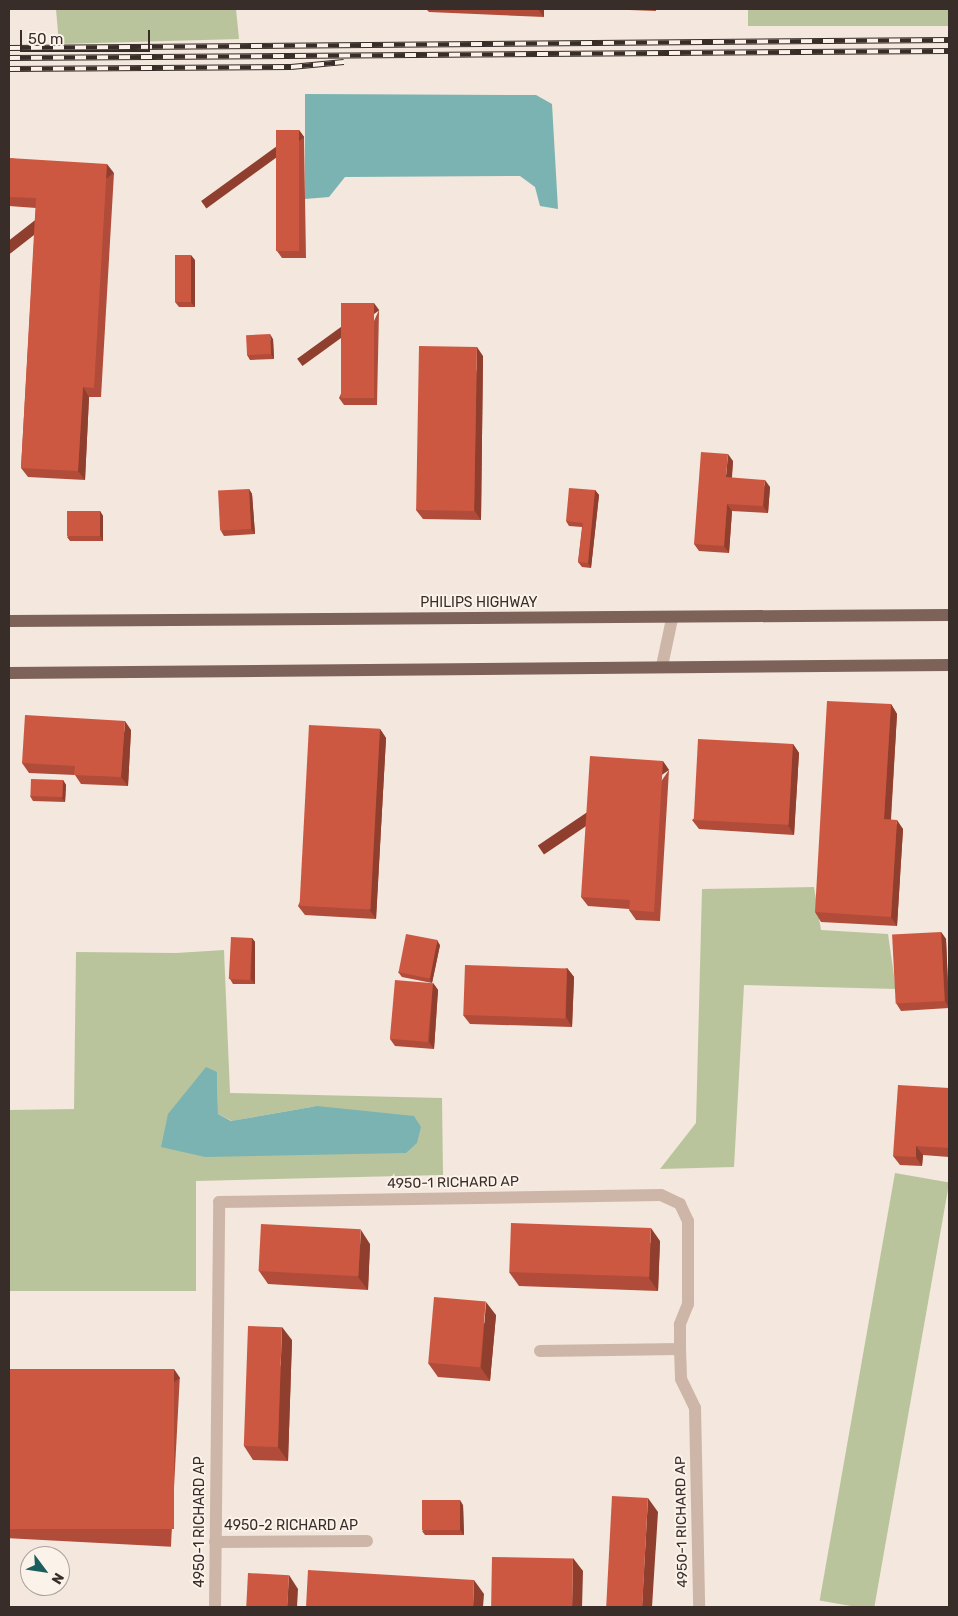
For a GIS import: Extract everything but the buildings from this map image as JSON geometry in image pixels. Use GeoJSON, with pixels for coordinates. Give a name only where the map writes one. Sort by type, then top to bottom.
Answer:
{"type":"FeatureCollection","features":[{"type":"Feature","properties":{"kind":"main road","name":"PHILIPS HIGHWAY"},"geometry":{"type":"LineString","coordinates":[[9,621],[672,619],[949,615]]}},
{"type":"Feature","properties":{"kind":"main road"},"geometry":{"type":"LineString","coordinates":[[9,673],[949,664]]}},
{"type":"Feature","properties":{"kind":"street"},"geometry":{"type":"LineString","coordinates":[[662,666],[672,619]]}},
{"type":"Feature","properties":{"kind":"street","name":"4950-1 RICHARD AP"},"geometry":{"type":"LineString","coordinates":[[215,1607],[219,1202],[661,1195],[680,1204],[688,1222],[688,1304],[680,1324],[680,1349],[681,1379],[695,1408],[699,1607]]}},
{"type":"Feature","properties":{"kind":"street"},"geometry":{"type":"LineString","coordinates":[[540,1351],[680,1349]]}},
{"type":"Feature","properties":{"kind":"street","name":"4950-2 RICHARD AP"},"geometry":{"type":"LineString","coordinates":[[215,1542],[367,1541]]}},
{"type":"Feature","properties":{"kind":"green space"},"geometry":{"type":"Polygon","coordinates":[[[56,9],[236,9],[239,39],[59,44],[56,9]]]}},
{"type":"Feature","properties":{"kind":"green space"},"geometry":{"type":"Polygon","coordinates":[[[748,9],[949,9],[949,26],[748,26],[748,9]]]}},
{"type":"Feature","properties":{"kind":"green space"},"geometry":{"type":"Polygon","coordinates":[[[814,887],[821,930],[888,934],[896,989],[744,985],[734,1167],[660,1169],[696,1123],[702,889],[814,887]]]}},
{"type":"Feature","properties":{"kind":"green space"},"geometry":{"type":"Polygon","coordinates":[[[224,950],[230,1093],[442,1098],[443,1175],[196,1181],[196,1291],[9,1291],[9,1110],[74,1109],[76,952],[176,953],[224,950]],[[217,1072],[161,1147],[317,1106],[232,1121],[218,1114],[217,1072]]]}},
{"type":"Feature","properties":{"kind":"green space"},"geometry":{"type":"Polygon","coordinates":[[[895,1173],[949,1183],[874,1607],[857,1607],[820,1600],[895,1173]]]}},
{"type":"Feature","properties":{"kind":"water"},"geometry":{"type":"Polygon","coordinates":[[[305,94],[536,95],[552,104],[558,209],[540,206],[535,187],[520,176],[345,177],[329,197],[305,199],[305,94]]]}},
{"type":"Feature","properties":{"kind":"water"},"geometry":{"type":"Polygon","coordinates":[[[206,1067],[217,1072],[218,1114],[231,1121],[317,1106],[414,1116],[421,1127],[417,1143],[406,1153],[205,1157],[161,1147],[168,1114],[206,1067]]]}},
{"type":"Feature","properties":{"kind":"railway"},"geometry":{"type":"LineString","coordinates":[[9,48],[949,40]]}},
{"type":"Feature","properties":{"kind":"railway"},"geometry":{"type":"LineString","coordinates":[[9,58],[949,51]]}},
{"type":"Feature","properties":{"kind":"railway"},"geometry":{"type":"LineString","coordinates":[[9,69],[291,67],[344,62]]}}]}
